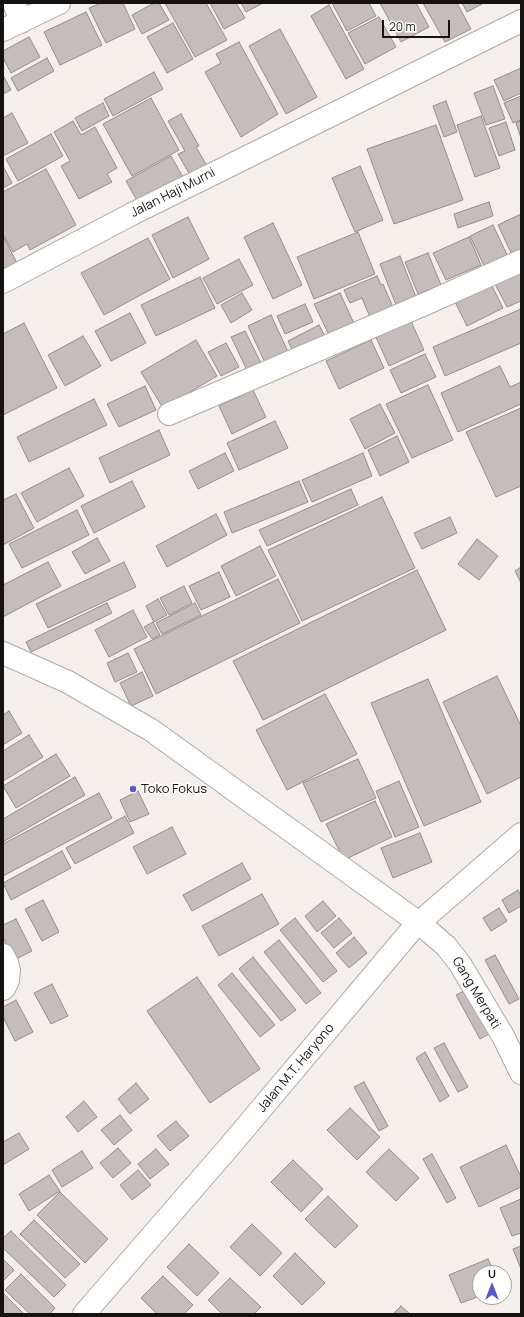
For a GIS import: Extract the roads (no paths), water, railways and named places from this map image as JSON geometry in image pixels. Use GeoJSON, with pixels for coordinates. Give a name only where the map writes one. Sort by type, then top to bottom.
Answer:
{"type":"FeatureCollection","features":[{"type":"Feature","properties":{"kind":"street"},"geometry":{"type":"LineString","coordinates":[[13,18],[59,3]]}},
{"type":"Feature","properties":{"kind":"street","name":"Jalan Haji Murni"},"geometry":{"type":"LineString","coordinates":[[3,282],[132,214],[521,21]]}},
{"type":"Feature","properties":{"kind":"street"},"geometry":{"type":"LineString","coordinates":[[168,414],[425,304],[521,261]]}},
{"type":"Feature","properties":{"kind":"street","name":"Gang Merpati"},"geometry":{"type":"LineString","coordinates":[[3,653],[68,682],[151,730],[419,923],[446,946],[460,964],[502,1036],[521,1073]]}},
{"type":"Feature","properties":{"kind":"street","name":"Jalan M.T. Haryono"},"geometry":{"type":"LineString","coordinates":[[84,1314],[229,1147],[408,933],[521,834]]}},
{"type":"Feature","properties":{"kind":"street"},"geometry":{"type":"LineString","coordinates":[[3,955],[9,970],[8,980],[3,989]]}},
{"type":"Feature","properties":{"kind":"place","name":"Toko Fokus"},"geometry":{"type":"Point","coordinates":[133,789]}}]}
